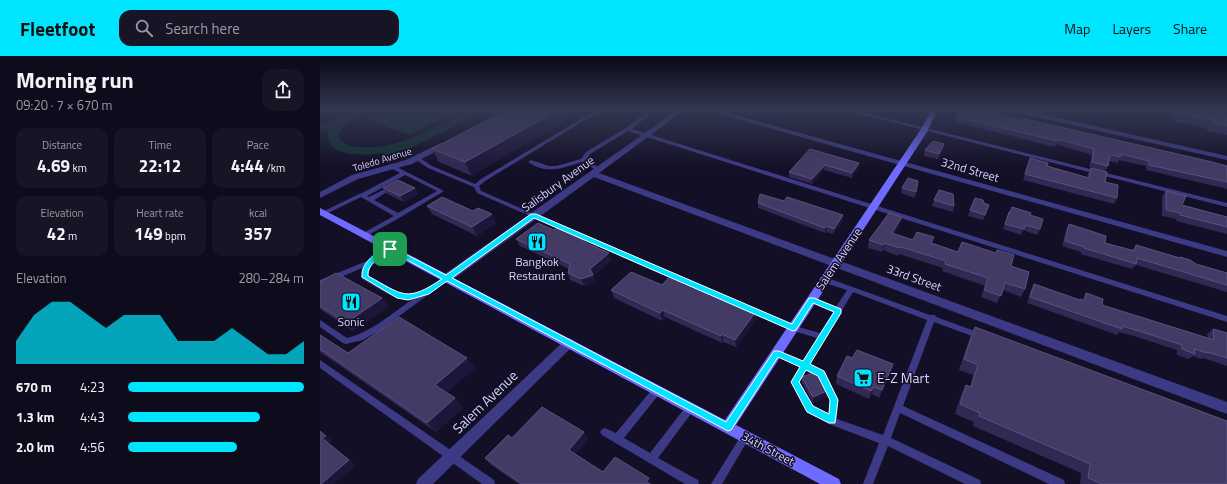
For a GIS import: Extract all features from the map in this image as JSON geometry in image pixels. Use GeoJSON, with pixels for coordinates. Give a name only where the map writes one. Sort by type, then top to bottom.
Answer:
{"type":"FeatureCollection","features":[{"type":"Feature","properties":{"kind":"main road","name":"Salem Avenue"},"geometry":{"type":"LineString","coordinates":[[728,428],[925,129]]}},
{"type":"Feature","properties":{"kind":"main road","name":"34th Street"},"geometry":{"type":"LineString","coordinates":[[322,212],[834,484]]}},
{"type":"Feature","properties":{"kind":"street","name":"Salisbury Avenue"},"geometry":{"type":"LineString","coordinates":[[447,278],[656,129]]}},
{"type":"Feature","properties":{"kind":"street","name":"32nd Street"},"geometry":{"type":"LineString","coordinates":[[778,129],[1227,254]]}},
{"type":"Feature","properties":{"kind":"street"},"geometry":{"type":"LineString","coordinates":[[1099,129],[1227,158]]}},
{"type":"Feature","properties":{"kind":"street","name":"Toledo Avenue"},"geometry":{"type":"LineString","coordinates":[[320,195],[355,177],[418,158],[453,140]]}},
{"type":"Feature","properties":{"kind":"street","name":"33rd Street"},"geometry":{"type":"LineString","coordinates":[[595,171],[836,263],[1227,408]]}},
{"type":"Feature","properties":{"kind":"street","name":"Salem Avenue"},"geometry":{"type":"LineString","coordinates":[[423,484],[569,343]]}},
{"type":"Feature","properties":{"kind":"lane"},"geometry":{"type":"LineString","coordinates":[[476,186],[483,180],[568,129]]}},
{"type":"Feature","properties":{"kind":"lane"},"geometry":{"type":"LineString","coordinates":[[532,162],[548,168],[556,168],[583,160],[588,153],[628,129],[646,136],[1227,319]]}},
{"type":"Feature","properties":{"kind":"lane"},"geometry":{"type":"LineString","coordinates":[[925,129],[1227,205]]}},
{"type":"Feature","properties":{"kind":"lane"},"geometry":{"type":"LineString","coordinates":[[418,158],[430,167],[476,186],[479,192],[685,281]]}},
{"type":"Feature","properties":{"kind":"lane"},"geometry":{"type":"LineString","coordinates":[[583,160],[595,171]]}},
{"type":"Feature","properties":{"kind":"lane"},"geometry":{"type":"LineString","coordinates":[[365,235],[441,191],[409,178],[404,173],[391,166]]}},
{"type":"Feature","properties":{"kind":"lane"},"geometry":{"type":"LineString","coordinates":[[322,212],[362,196],[404,173]]}},
{"type":"Feature","properties":{"kind":"lane"},"geometry":{"type":"LineString","coordinates":[[369,200],[385,191]]}},
{"type":"Feature","properties":{"kind":"lane"},"geometry":{"type":"LineString","coordinates":[[362,196],[399,216]]}},
{"type":"Feature","properties":{"kind":"lane"},"geometry":{"type":"LineString","coordinates":[[320,283],[368,263],[390,249]]}},
{"type":"Feature","properties":{"kind":"lane"},"geometry":{"type":"LineString","coordinates":[[368,263],[365,270],[365,277],[399,296],[408,297],[426,293]]}},
{"type":"Feature","properties":{"kind":"lane"},"geometry":{"type":"LineString","coordinates":[[320,323],[346,342],[360,338],[377,328],[447,278]]}},
{"type":"Feature","properties":{"kind":"lane"},"geometry":{"type":"LineString","coordinates":[[825,280],[932,317],[991,340]]}},
{"type":"Feature","properties":{"kind":"lane"},"geometry":{"type":"LineString","coordinates":[[851,290],[795,382],[810,409],[832,420],[886,441],[976,484]]}},
{"type":"Feature","properties":{"kind":"lane"},"geometry":{"type":"LineString","coordinates":[[812,300],[838,311]]}},
{"type":"Feature","properties":{"kind":"lane"},"geometry":{"type":"LineString","coordinates":[[743,306],[793,328],[823,337]]}},
{"type":"Feature","properties":{"kind":"lane"},"geometry":{"type":"LineString","coordinates":[[868,484],[886,441],[932,317]]}},
{"type":"Feature","properties":{"kind":"lane"},"geometry":{"type":"LineString","coordinates":[[777,353],[805,365],[821,374],[834,400],[832,420]]}},
{"type":"Feature","properties":{"kind":"lane"},"geometry":{"type":"LineString","coordinates":[[320,363],[490,484]]}},
{"type":"Feature","properties":{"kind":"lane"},"geometry":{"type":"LineString","coordinates":[[617,439],[657,390]]}},
{"type":"Feature","properties":{"kind":"lane"},"geometry":{"type":"LineString","coordinates":[[651,459],[690,408]]}},
{"type":"Feature","properties":{"kind":"lane"},"geometry":{"type":"LineString","coordinates":[[898,408],[1060,484]]}},
{"type":"Feature","properties":{"kind":"lane"},"geometry":{"type":"LineString","coordinates":[[605,432],[694,484]]}},
{"type":"Feature","properties":{"kind":"lane"},"geometry":{"type":"LineString","coordinates":[[716,484],[745,437]]}},
{"type":"Feature","properties":{"kind":"green space"},"geometry":{"type":"Polygon","coordinates":[[[320,129],[342,129],[339,137],[345,144],[357,147],[376,147],[405,141],[430,129],[448,129],[389,159],[381,155],[384,153],[358,154],[338,151],[332,146],[328,139],[329,129],[320,132],[320,129]]]}},
{"type":"Feature","properties":{"kind":"green space"},"geometry":{"type":"Polygon","coordinates":[[[393,129],[422,129],[409,135],[393,129]]]}},
{"type":"Feature","properties":{"kind":"building"},"geometry":{"type":"Polygon","coordinates":[[[471,129],[524,129],[465,162],[432,149],[471,129]]]}},
{"type":"Feature","properties":{"kind":"building"},"geometry":{"type":"Polygon","coordinates":[[[1006,129],[1069,129],[1208,161],[1227,166],[1227,182],[1149,165],[1149,161],[1121,154],[1121,157],[1110,155],[1108,166],[1092,162],[1094,149],[1058,139],[1057,141],[1006,129]]]}},
{"type":"Feature","properties":{"kind":"building"},"geometry":{"type":"Polygon","coordinates":[[[933,141],[944,144],[939,154],[925,150],[933,141]]]}},
{"type":"Feature","properties":{"kind":"building"},"geometry":{"type":"Polygon","coordinates":[[[810,149],[859,163],[852,173],[825,165],[812,179],[789,172],[810,149]]]}},
{"type":"Feature","properties":{"kind":"building"},"geometry":{"type":"Polygon","coordinates":[[[1030,158],[1048,163],[1047,166],[1089,178],[1091,168],[1107,172],[1105,182],[1118,185],[1117,198],[1025,174],[1030,158]]]}},
{"type":"Feature","properties":{"kind":"building"},"geometry":{"type":"Polygon","coordinates":[[[908,178],[918,181],[916,192],[902,188],[908,178]]]}},
{"type":"Feature","properties":{"kind":"building"},"geometry":{"type":"Polygon","coordinates":[[[398,180],[415,188],[400,196],[383,188],[398,180]]]}},
{"type":"Feature","properties":{"kind":"building"},"geometry":{"type":"Polygon","coordinates":[[[939,190],[953,194],[954,206],[934,200],[939,190]]]}},
{"type":"Feature","properties":{"kind":"building"},"geometry":{"type":"Polygon","coordinates":[[[1166,191],[1186,196],[1182,205],[1227,217],[1227,227],[1166,210],[1166,191]]]}},
{"type":"Feature","properties":{"kind":"building"},"geometry":{"type":"Polygon","coordinates":[[[760,194],[784,201],[787,197],[843,215],[834,229],[827,226],[825,228],[758,203],[760,194]]]}},
{"type":"Feature","properties":{"kind":"building"},"geometry":{"type":"Polygon","coordinates":[[[442,197],[473,211],[478,208],[492,214],[472,227],[427,206],[442,197]]]}},
{"type":"Feature","properties":{"kind":"building"},"geometry":{"type":"Polygon","coordinates":[[[975,198],[983,200],[984,203],[989,205],[985,215],[970,210],[975,198]]]}},
{"type":"Feature","properties":{"kind":"building"},"geometry":{"type":"Polygon","coordinates":[[[1012,207],[1031,213],[1030,215],[1043,219],[1040,229],[1025,225],[1024,229],[1005,224],[1012,207]]]}},
{"type":"Feature","properties":{"kind":"building"},"geometry":{"type":"Polygon","coordinates":[[[889,213],[902,217],[892,233],[913,240],[917,232],[934,237],[931,243],[958,252],[962,242],[996,253],[997,250],[1014,255],[1011,266],[1029,272],[1025,289],[1005,283],[1001,296],[984,290],[988,278],[945,264],[946,261],[901,247],[900,248],[884,243],[883,245],[869,240],[889,213]]]}},
{"type":"Feature","properties":{"kind":"building"},"geometry":{"type":"Polygon","coordinates":[[[538,223],[554,230],[559,227],[585,238],[582,241],[609,253],[590,269],[593,275],[581,279],[568,273],[570,264],[516,239],[538,223]]]}},
{"type":"Feature","properties":{"kind":"building"},"geometry":{"type":"Polygon","coordinates":[[[1069,224],[1106,236],[1105,243],[1135,251],[1136,245],[1190,260],[1196,264],[1227,273],[1227,285],[1137,258],[1136,264],[1065,241],[1069,224]]]}},
{"type":"Feature","properties":{"kind":"building"},"geometry":{"type":"Polygon","coordinates":[[[631,272],[662,285],[672,274],[757,310],[735,340],[722,334],[721,336],[663,310],[660,313],[611,290],[631,272]]]}},
{"type":"Feature","properties":{"kind":"building","name":"Sonic"},"geometry":{"type":"Polygon","coordinates":[[[336,273],[382,298],[346,323],[320,306],[320,282],[336,273]]]}},
{"type":"Feature","properties":{"kind":"building"},"geometry":{"type":"Polygon","coordinates":[[[1034,284],[1085,301],[1086,293],[1103,299],[1102,305],[1214,340],[1213,329],[1227,333],[1227,358],[1194,349],[1195,354],[1182,349],[1182,345],[1122,326],[1122,329],[1030,297],[1034,284]]]}},
{"type":"Feature","properties":{"kind":"building"},"geometry":{"type":"Polygon","coordinates":[[[399,317],[467,358],[435,385],[455,398],[427,423],[320,349],[320,335],[348,353],[399,317]]]}},
{"type":"Feature","properties":{"kind":"building"},"geometry":{"type":"Polygon","coordinates":[[[975,327],[1227,421],[1227,484],[1102,484],[1088,478],[1090,464],[979,416],[980,413],[960,404],[966,385],[971,387],[978,365],[964,359],[975,327]]]}},
{"type":"Feature","properties":{"kind":"building","name":"E-Z Mart"},"geometry":{"type":"Polygon","coordinates":[[[857,350],[893,364],[882,390],[874,387],[871,391],[837,376],[847,356],[852,358],[857,350]]]}},
{"type":"Feature","properties":{"kind":"building"},"geometry":{"type":"Polygon","coordinates":[[[815,372],[827,391],[813,397],[802,377],[815,372]]]}},
{"type":"Feature","properties":{"kind":"building"},"geometry":{"type":"Polygon","coordinates":[[[542,407],[584,432],[569,450],[603,472],[615,457],[649,478],[646,482],[650,484],[522,484],[485,458],[508,435],[512,438],[542,407]]]}},
{"type":"Feature","properties":{"kind":"building"},"geometry":{"type":"Polygon","coordinates":[[[320,431],[326,436],[322,438],[349,460],[321,484],[320,484],[320,431]]]}},
{"type":"Feature","properties":{"kind":"place","name":"Bangkok Restaurant"},"geometry":{"type":"Point","coordinates":[537,242]}},
{"type":"Feature","properties":{"kind":"place","name":"Sonic"},"geometry":{"type":"Point","coordinates":[351,302]}},
{"type":"Feature","properties":{"kind":"place","name":"E-Z Mart"},"geometry":{"type":"Point","coordinates":[863,378]}},
{"type":"Feature","properties":{"kind":"route"},"geometry":{"type":"LineString","coordinates":[[390,249],[368,263],[365,270],[365,277],[399,296],[408,297],[426,293],[447,278],[534,216],[793,328],[812,300],[838,311],[823,337],[805,365],[795,382],[810,409],[832,420],[834,400],[821,374],[805,365],[777,353],[728,428],[447,278],[390,249]]}}]}
